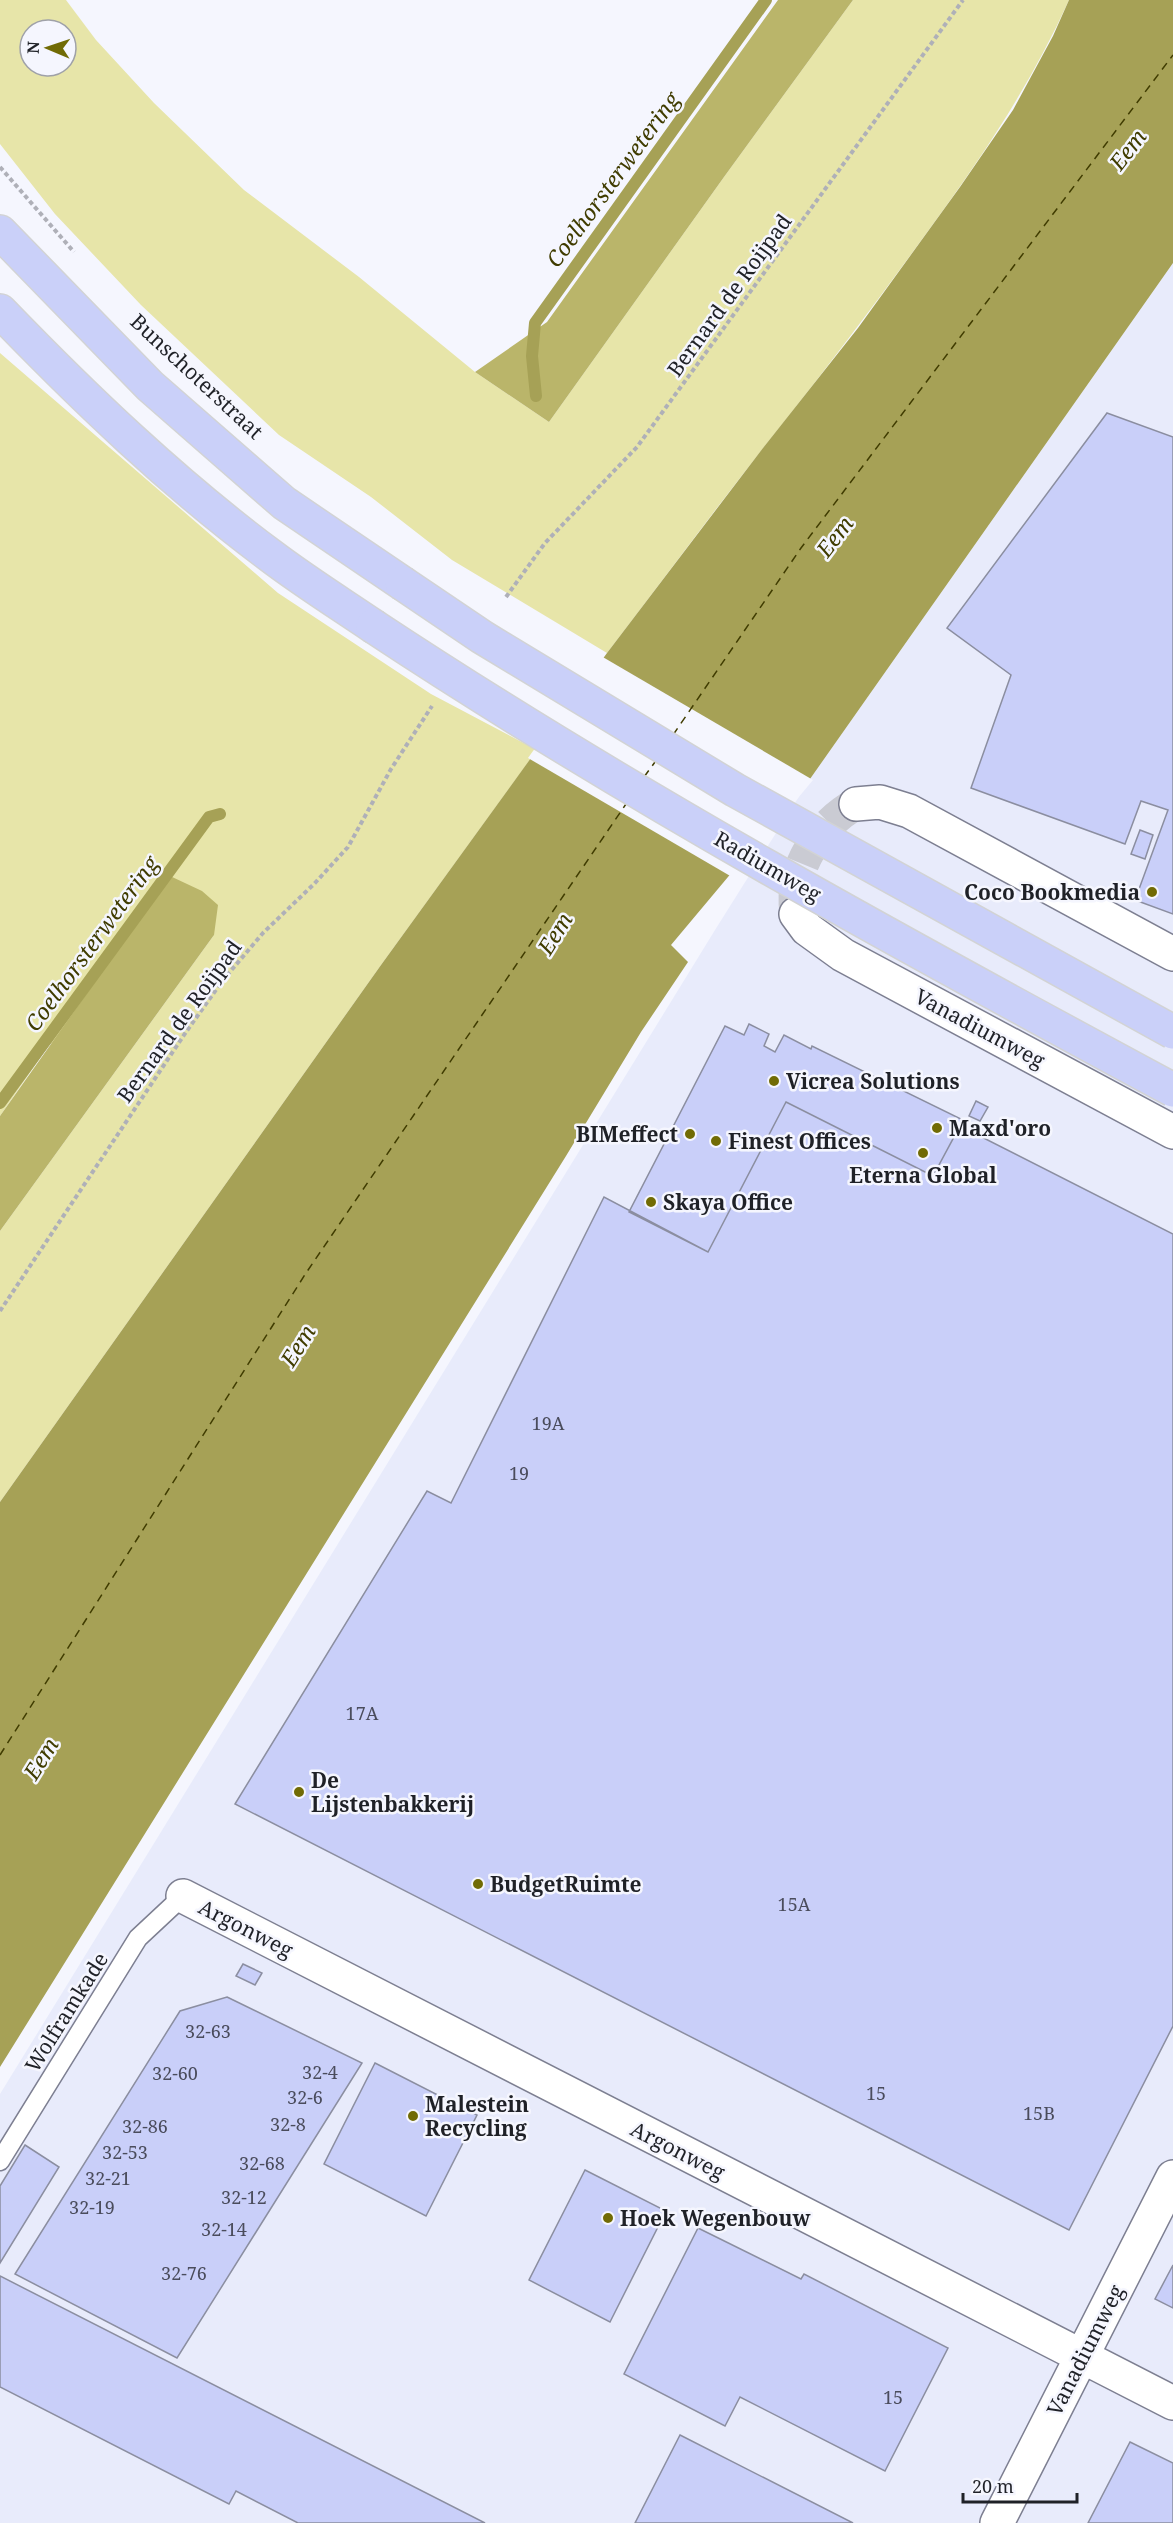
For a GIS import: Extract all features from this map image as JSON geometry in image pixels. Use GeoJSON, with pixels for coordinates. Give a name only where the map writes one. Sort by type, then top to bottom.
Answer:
{"type":"FeatureCollection","features":[{"type":"Feature","properties":{"kind":"main road","name":"Bunschoterstraat"},"geometry":{"type":"LineString","coordinates":[[0,232],[150,386],[284,503],[546,677],[725,784],[813,835],[1173,1032]]}},
{"type":"Feature","properties":{"kind":"main road","name":"Radiumweg"},"geometry":{"type":"LineString","coordinates":[[0,311],[58,371],[164,470],[271,557],[373,626],[567,750],[805,888],[1173,1090]]}},
{"type":"Feature","properties":{"kind":"street"},"geometry":{"type":"LineString","coordinates":[[856,804],[880,802],[909,811],[1173,954]]}},
{"type":"Feature","properties":{"kind":"street","name":"Vanadiumweg"},"geometry":{"type":"LineString","coordinates":[[796,914],[807,929],[843,955],[1173,1132]]}},
{"type":"Feature","properties":{"kind":"street","name":"Argonweg"},"geometry":{"type":"LineString","coordinates":[[183,1896],[1173,2403]]}},
{"type":"Feature","properties":{"kind":"street","name":"Vanadiumweg"},"geometry":{"type":"LineString","coordinates":[[997,2523],[1173,2177]]}},
{"type":"Feature","properties":{"kind":"lane","name":"Wolframkade"},"geometry":{"type":"LineString","coordinates":[[0,2162],[138,1938],[183,1896]]}},
{"type":"Feature","properties":{"kind":"path","name":"Bernard de Roijpad"},"geometry":{"type":"LineString","coordinates":[[506,597],[545,543],[594,495],[637,447],[963,0]]}},
{"type":"Feature","properties":{"kind":"path"},"geometry":{"type":"LineString","coordinates":[[0,167],[76,255]]}},
{"type":"Feature","properties":{"kind":"path","name":"Bernard de Roijpad"},"geometry":{"type":"LineString","coordinates":[[0,1311],[223,980],[263,933],[314,884],[348,847],[392,769],[436,700]]}},
{"type":"Feature","properties":{"kind":"shaded area"},"geometry":{"type":"Polygon","coordinates":[[[0,0],[66,0],[96,40],[154,103],[244,190],[359,277],[475,372],[549,422],[853,0],[1069,0],[1022,90],[948,203],[857,328],[607,653],[452,560],[371,497],[279,435],[141,305],[55,214],[0,144],[0,0]]]}},
{"type":"Feature","properties":{"kind":"shaded area"},"geometry":{"type":"Polygon","coordinates":[[[778,0],[853,0],[549,422],[475,372],[547,322],[778,0]]]}},
{"type":"Feature","properties":{"kind":"shaded area"},"geometry":{"type":"Polygon","coordinates":[[[1173,263],[1173,2523],[0,2523],[0,2094],[810,779],[1173,263]]]}},
{"type":"Feature","properties":{"kind":"shaded area"},"geometry":{"type":"Polygon","coordinates":[[[0,353],[278,593],[431,694],[537,750],[381,965],[0,1502],[0,1231],[214,935],[49,1045],[0,1116],[0,353]]]}},
{"type":"Feature","properties":{"kind":"shaded area"},"geometry":{"type":"Polygon","coordinates":[[[170,876],[202,891],[218,905],[214,935],[0,1231],[0,1116],[170,876]]]}},
{"type":"Feature","properties":{"kind":"water","name":"Eem"},"geometry":{"type":"Polygon","coordinates":[[[1069,0],[1173,0],[1173,263],[810,779],[671,945],[688,962],[641,1032],[0,2067],[0,1502],[381,965],[607,653],[763,448],[858,328],[960,187],[1013,110],[1053,36],[1069,0]]]}},
{"type":"Feature","properties":{"kind":"pier"},"geometry":{"type":"Polygon","coordinates":[[[601,656],[813,780],[732,877],[528,758],[601,656]]]}},
{"type":"Feature","properties":{"kind":"building"},"geometry":{"type":"Polygon","coordinates":[[[1107,413],[1173,437],[1173,914],[1135,900],[1168,810],[1141,801],[1125,844],[971,788],[1011,675],[947,628],[1107,413]]]}},
{"type":"Feature","properties":{"kind":"building"},"geometry":{"type":"Polygon","coordinates":[[[1140,830],[1153,835],[1145,859],[1131,854],[1140,830]]]}},
{"type":"Feature","properties":{"kind":"building","name":"Finest Offices"},"geometry":{"type":"Polygon","coordinates":[[[749,1024],[769,1034],[764,1046],[775,1052],[784,1035],[811,1049],[812,1046],[963,1120],[933,1176],[786,1102],[708,1252],[629,1212],[725,1026],[744,1035],[749,1024]]]}},
{"type":"Feature","properties":{"kind":"building"},"geometry":{"type":"Polygon","coordinates":[[[976,1101],[988,1107],[980,1121],[969,1116],[976,1101]]]}},
{"type":"Feature","properties":{"kind":"building"},"geometry":{"type":"Polygon","coordinates":[[[786,1102],[933,1176],[960,1126],[1173,1234],[1173,2026],[1069,2230],[235,1804],[427,1491],[451,1503],[604,1197],[708,1252],[786,1102]]]}},
{"type":"Feature","properties":{"kind":"building"},"geometry":{"type":"Polygon","coordinates":[[[243,1964],[262,1973],[255,1985],[236,1976],[243,1964]]]}},
{"type":"Feature","properties":{"kind":"building"},"geometry":{"type":"Polygon","coordinates":[[[227,1997],[362,2063],[177,2358],[15,2274],[180,2011],[227,1997]]]}},
{"type":"Feature","properties":{"kind":"building"},"geometry":{"type":"Polygon","coordinates":[[[375,2063],[477,2115],[426,2216],[324,2164],[375,2063]]]}},
{"type":"Feature","properties":{"kind":"building"},"geometry":{"type":"Polygon","coordinates":[[[25,2145],[59,2167],[0,2263],[0,2186],[25,2145]]]}},
{"type":"Feature","properties":{"kind":"building"},"geometry":{"type":"Polygon","coordinates":[[[585,2170],[666,2211],[610,2322],[529,2280],[585,2170]]]}},
{"type":"Feature","properties":{"kind":"building"},"geometry":{"type":"Polygon","coordinates":[[[698,2228],[801,2279],[804,2274],[948,2348],[885,2471],[740,2397],[725,2426],[624,2374],[698,2228]]]}},
{"type":"Feature","properties":{"kind":"building"},"geometry":{"type":"Polygon","coordinates":[[[1173,2265],[1173,2308],[1155,2299],[1173,2265]]]}},
{"type":"Feature","properties":{"kind":"building"},"geometry":{"type":"Polygon","coordinates":[[[0,2276],[485,2523],[298,2523],[236,2491],[229,2504],[0,2387],[0,2276]]]}},
{"type":"Feature","properties":{"kind":"building"},"geometry":{"type":"Polygon","coordinates":[[[680,2435],[853,2523],[635,2523],[680,2435]]]}},
{"type":"Feature","properties":{"kind":"building"},"geometry":{"type":"Polygon","coordinates":[[[1130,2442],[1173,2463],[1173,2523],[1088,2523],[1130,2442]]]}},
{"type":"Feature","properties":{"kind":"waterway","name":"Coelhorsterwetering"},"geometry":{"type":"LineString","coordinates":[[536,396],[532,356],[535,323],[766,0]]}},
{"type":"Feature","properties":{"kind":"waterway","name":"Coelhorsterwetering"},"geometry":{"type":"LineString","coordinates":[[0,1103],[209,817],[220,814]]}},
{"type":"Feature","properties":{"kind":"ferry route"},"geometry":{"type":"LineString","coordinates":[[673,735],[801,548],[1173,55]]}},
{"type":"Feature","properties":{"kind":"ferry route"},"geometry":{"type":"LineString","coordinates":[[644,777],[655,762]]}},
{"type":"Feature","properties":{"kind":"ferry route"},"geometry":{"type":"LineString","coordinates":[[0,1755],[306,1273],[626,804]]}},
{"type":"Feature","properties":{"kind":"tunnel"},"geometry":{"type":"LineString","coordinates":[[796,912],[797,880],[810,849],[830,823],[856,804]]}},
{"type":"Feature","properties":{"kind":"place","name":"Coco Bookmedia"},"geometry":{"type":"Point","coordinates":[1152,892]}},
{"type":"Feature","properties":{"kind":"place","name":"Vicrea Solutions"},"geometry":{"type":"Point","coordinates":[774,1081]}},
{"type":"Feature","properties":{"kind":"place","name":"Maxd'oro"},"geometry":{"type":"Point","coordinates":[937,1128]}},
{"type":"Feature","properties":{"kind":"place","name":"BIMeffect"},"geometry":{"type":"Point","coordinates":[690,1134]}},
{"type":"Feature","properties":{"kind":"place","name":"Finest Offices"},"geometry":{"type":"Point","coordinates":[716,1141]}},
{"type":"Feature","properties":{"kind":"place","name":"Eterna Global"},"geometry":{"type":"Point","coordinates":[923,1153]}},
{"type":"Feature","properties":{"kind":"place","name":"Skaya Office"},"geometry":{"type":"Point","coordinates":[651,1202]}},
{"type":"Feature","properties":{"kind":"place","name":"De Lijstenbakkerij"},"geometry":{"type":"Point","coordinates":[299,1792]}},
{"type":"Feature","properties":{"kind":"place","name":"BudgetRuimte"},"geometry":{"type":"Point","coordinates":[478,1884]}},
{"type":"Feature","properties":{"kind":"place","name":"Malestein Recycling"},"geometry":{"type":"Point","coordinates":[413,2116]}},
{"type":"Feature","properties":{"kind":"place","name":"Hoek Wegenbouw"},"geometry":{"type":"Point","coordinates":[608,2218]}}]}
